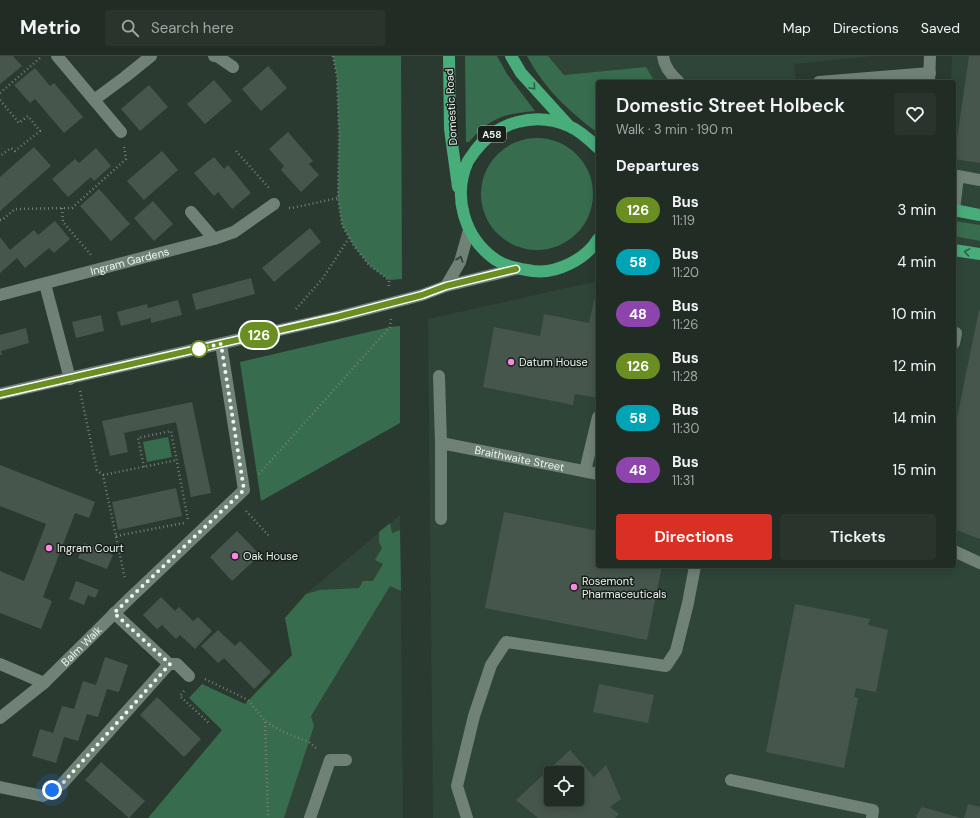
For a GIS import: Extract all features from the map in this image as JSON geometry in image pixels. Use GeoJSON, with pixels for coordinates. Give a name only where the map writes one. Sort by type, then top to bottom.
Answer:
{"type":"FeatureCollection","features":[{"type":"Feature","properties":{"kind":"main road","name":"Domestic Road"},"geometry":{"type":"LineString","coordinates":[[449,56],[450,129],[461,206]]}},
{"type":"Feature","properties":{"kind":"main road"},"geometry":{"type":"LineString","coordinates":[[510,56],[521,73],[570,126]]}},
{"type":"Feature","properties":{"kind":"main road","name":"A58"},"geometry":{"type":"LineString","coordinates":[[596,146],[570,126],[546,119],[523,120],[501,128],[482,142],[469,160],[461,182],[461,206],[468,230],[480,247],[497,260],[516,269],[537,272],[558,268],[578,259],[596,255]]}},
{"type":"Feature","properties":{"kind":"main road"},"geometry":{"type":"LineString","coordinates":[[956,210],[980,215]]}},
{"type":"Feature","properties":{"kind":"main road","name":"A58"},"geometry":{"type":"LineString","coordinates":[[578,259],[596,242]]}},
{"type":"Feature","properties":{"kind":"main road"},"geometry":{"type":"LineString","coordinates":[[956,250],[980,254]]}},
{"type":"Feature","properties":{"kind":"street"},"geometry":{"type":"LineString","coordinates":[[57,56],[121,132]]}},
{"type":"Feature","properties":{"kind":"street"},"geometry":{"type":"LineString","coordinates":[[94,100],[126,77],[151,56]]}},
{"type":"Feature","properties":{"kind":"street"},"geometry":{"type":"LineString","coordinates":[[214,56],[217,56],[233,66]]}},
{"type":"Feature","properties":{"kind":"street"},"geometry":{"type":"LineString","coordinates":[[663,56],[663,61],[671,75],[677,80]]}},
{"type":"Feature","properties":{"kind":"street"},"geometry":{"type":"LineString","coordinates":[[863,80],[930,77],[930,56]]}},
{"type":"Feature","properties":{"kind":"street"},"geometry":{"type":"LineString","coordinates":[[956,193],[958,176],[980,180]]}},
{"type":"Feature","properties":{"kind":"street","name":"Ingram Gardens"},"geometry":{"type":"LineString","coordinates":[[0,296],[214,239],[234,232],[274,204]]}},
{"type":"Feature","properties":{"kind":"street"},"geometry":{"type":"LineString","coordinates":[[192,212],[214,239]]}},
{"type":"Feature","properties":{"kind":"street"},"geometry":{"type":"LineString","coordinates":[[446,286],[460,262],[468,230]]}},
{"type":"Feature","properties":{"kind":"street"},"geometry":{"type":"LineString","coordinates":[[0,394],[391,304],[446,286],[516,269]]}},
{"type":"Feature","properties":{"kind":"street"},"geometry":{"type":"LineString","coordinates":[[45,284],[74,378]]}},
{"type":"Feature","properties":{"kind":"street"},"geometry":{"type":"LineString","coordinates":[[221,344],[244,490]]}},
{"type":"Feature","properties":{"kind":"street"},"geometry":{"type":"LineString","coordinates":[[439,376],[441,519]]}},
{"type":"Feature","properties":{"kind":"street"},"geometry":{"type":"LineString","coordinates":[[585,471],[596,425]]}},
{"type":"Feature","properties":{"kind":"street","name":"Braithwaite Street"},"geometry":{"type":"LineString","coordinates":[[441,443],[596,474]]}},
{"type":"Feature","properties":{"kind":"street","name":"Balm Walk"},"geometry":{"type":"LineString","coordinates":[[0,718],[44,682],[114,613],[244,490]]}},
{"type":"Feature","properties":{"kind":"street"},"geometry":{"type":"LineString","coordinates":[[956,552],[980,564]]}},
{"type":"Feature","properties":{"kind":"street"},"geometry":{"type":"LineString","coordinates":[[467,818],[457,786],[474,716],[492,666],[506,642],[666,666],[676,651],[688,603],[695,568]]}},
{"type":"Feature","properties":{"kind":"street"},"geometry":{"type":"LineString","coordinates":[[114,613],[170,664],[177,664],[191,678]]}},
{"type":"Feature","properties":{"kind":"street"},"geometry":{"type":"LineString","coordinates":[[0,664],[44,682]]}},
{"type":"Feature","properties":{"kind":"street"},"geometry":{"type":"LineString","coordinates":[[0,787],[43,796],[62,784],[170,664]]}},
{"type":"Feature","properties":{"kind":"street"},"geometry":{"type":"LineString","coordinates":[[310,818],[330,760],[346,760]]}},
{"type":"Feature","properties":{"kind":"street"},"geometry":{"type":"LineString","coordinates":[[731,780],[873,810],[872,818]]}},
{"type":"Feature","properties":{"kind":"path"},"geometry":{"type":"LineString","coordinates":[[0,93],[42,56]]}},
{"type":"Feature","properties":{"kind":"path"},"geometry":{"type":"LineString","coordinates":[[244,490],[390,327],[391,304],[389,280],[369,265],[354,246],[342,225],[338,198],[339,134],[337,77],[333,56]]}},
{"type":"Feature","properties":{"kind":"path"},"geometry":{"type":"LineString","coordinates":[[0,100],[19,123],[28,116],[40,131],[15,151],[11,148],[0,156]]}},
{"type":"Feature","properties":{"kind":"path"},"geometry":{"type":"LineString","coordinates":[[0,220],[15,209],[72,208],[126,159],[121,132]]}},
{"type":"Feature","properties":{"kind":"path"},"geometry":{"type":"LineString","coordinates":[[236,151],[269,188],[274,204],[292,208],[338,198]]}},
{"type":"Feature","properties":{"kind":"path"},"geometry":{"type":"LineString","coordinates":[[62,208],[63,222],[102,269]]}},
{"type":"Feature","properties":{"kind":"path"},"geometry":{"type":"LineString","coordinates":[[276,331],[323,278],[349,238]]}},
{"type":"Feature","properties":{"kind":"path"},"geometry":{"type":"LineString","coordinates":[[74,378],[97,470],[103,475],[129,599]]}},
{"type":"Feature","properties":{"kind":"path"},"geometry":{"type":"LineString","coordinates":[[116,536],[189,522],[171,431],[138,438],[144,467]]}},
{"type":"Feature","properties":{"kind":"path"},"geometry":{"type":"LineString","coordinates":[[103,475],[176,460]]}},
{"type":"Feature","properties":{"kind":"path"},"geometry":{"type":"LineString","coordinates":[[234,499],[270,537]]}},
{"type":"Feature","properties":{"kind":"path"},"geometry":{"type":"LineString","coordinates":[[210,724],[180,696],[191,678],[198,676],[248,700],[265,721],[283,732],[309,742],[330,760]]}},
{"type":"Feature","properties":{"kind":"path"},"geometry":{"type":"LineString","coordinates":[[265,721],[269,818]]}},
{"type":"Feature","properties":{"kind":"shaded area"},"geometry":{"type":"Polygon","coordinates":[[[548,56],[873,56],[794,64],[796,80],[654,80],[646,67],[564,75],[548,56]]]}},
{"type":"Feature","properties":{"kind":"shaded area"},"geometry":{"type":"Polygon","coordinates":[[[952,56],[980,56],[980,818],[433,818],[428,319],[596,281],[596,568],[956,568],[956,80],[951,80],[952,56]]]}},
{"type":"Feature","properties":{"kind":"shaded area"},"geometry":{"type":"Polygon","coordinates":[[[400,515],[403,818],[284,818],[314,726],[292,655],[285,618],[306,594],[400,515]]]}},
{"type":"Feature","properties":{"kind":"green space"},"geometry":{"type":"Polygon","coordinates":[[[333,56],[401,56],[402,279],[389,280],[369,265],[354,246],[342,225],[338,198],[339,134],[337,77],[333,56]]]}},
{"type":"Feature","properties":{"kind":"green space"},"geometry":{"type":"Polygon","coordinates":[[[465,56],[497,56],[507,74],[535,111],[506,116],[491,122],[469,142],[466,142],[465,56]]]}},
{"type":"Feature","properties":{"kind":"green space"},"geometry":{"type":"Polygon","coordinates":[[[527,56],[548,56],[564,75],[646,67],[654,80],[596,80],[596,131],[577,117],[558,99],[534,68],[527,56]]]}},
{"type":"Feature","properties":{"kind":"green space"},"geometry":{"type":"Polygon","coordinates":[[[537,138],[558,142],[576,155],[589,173],[593,194],[589,215],[576,233],[558,246],[537,250],[516,246],[498,233],[485,215],[481,194],[485,173],[498,155],[516,142],[537,138]]]}},
{"type":"Feature","properties":{"kind":"green space"},"geometry":{"type":"Polygon","coordinates":[[[956,221],[980,225],[980,241],[956,236],[956,221]]]}},
{"type":"Feature","properties":{"kind":"green space"},"geometry":{"type":"Polygon","coordinates":[[[400,326],[400,423],[261,501],[240,362],[390,327],[400,326]]]}},
{"type":"Feature","properties":{"kind":"green space"},"geometry":{"type":"Polygon","coordinates":[[[168,437],[172,457],[147,462],[143,442],[168,437]]]}},
{"type":"Feature","properties":{"kind":"green space"},"geometry":{"type":"Polygon","coordinates":[[[390,523],[392,533],[400,530],[401,591],[390,586],[311,716],[314,726],[284,818],[148,818],[222,730],[189,698],[202,684],[245,704],[292,655],[285,618],[306,594],[320,590],[359,588],[363,581],[373,581],[383,564],[375,560],[382,548],[379,542],[379,532],[390,523]]]}},
{"type":"Feature","properties":{"kind":"building"},"geometry":{"type":"Polygon","coordinates":[[[0,56],[13,56],[22,66],[0,84],[0,56]]]}},
{"type":"Feature","properties":{"kind":"building"},"geometry":{"type":"Polygon","coordinates":[[[969,56],[980,56],[980,163],[956,159],[956,145],[969,56]]]}},
{"type":"Feature","properties":{"kind":"building"},"geometry":{"type":"Polygon","coordinates":[[[268,66],[287,88],[261,111],[242,89],[268,66]]]}},
{"type":"Feature","properties":{"kind":"building"},"geometry":{"type":"Polygon","coordinates":[[[35,68],[50,86],[54,83],[83,117],[64,133],[35,99],[30,103],[14,85],[35,68]]]}},
{"type":"Feature","properties":{"kind":"building"},"geometry":{"type":"Polygon","coordinates":[[[214,80],[232,101],[205,124],[187,104],[214,80]]]}},
{"type":"Feature","properties":{"kind":"building"},"geometry":{"type":"Polygon","coordinates":[[[149,85],[168,107],[140,131],[121,109],[149,85]]]}},
{"type":"Feature","properties":{"kind":"building"},"geometry":{"type":"Polygon","coordinates":[[[288,132],[313,161],[309,164],[319,175],[301,192],[281,170],[284,166],[269,149],[288,132]]]}},
{"type":"Feature","properties":{"kind":"building"},"geometry":{"type":"Polygon","coordinates":[[[34,147],[51,166],[0,211],[0,177],[34,147]]]}},
{"type":"Feature","properties":{"kind":"building"},"geometry":{"type":"Polygon","coordinates":[[[96,148],[111,166],[94,181],[91,177],[68,197],[52,179],[75,159],[79,163],[96,148]]]}},
{"type":"Feature","properties":{"kind":"building"},"geometry":{"type":"Polygon","coordinates":[[[162,151],[178,170],[144,200],[127,181],[162,151]]]}},
{"type":"Feature","properties":{"kind":"building"},"geometry":{"type":"Polygon","coordinates":[[[214,157],[224,169],[228,165],[251,193],[232,209],[218,192],[214,196],[194,173],[214,157]]]}},
{"type":"Feature","properties":{"kind":"building"},"geometry":{"type":"Polygon","coordinates":[[[99,189],[130,224],[111,241],[80,206],[99,189]]]}},
{"type":"Feature","properties":{"kind":"building"},"geometry":{"type":"Polygon","coordinates":[[[153,201],[173,224],[154,241],[134,218],[153,201]]]}},
{"type":"Feature","properties":{"kind":"building"},"geometry":{"type":"Polygon","coordinates":[[[55,221],[70,239],[54,253],[49,248],[25,268],[17,258],[0,273],[0,237],[10,250],[34,230],[38,235],[55,221]]]}},
{"type":"Feature","properties":{"kind":"building"},"geometry":{"type":"Polygon","coordinates":[[[310,228],[321,242],[274,282],[262,268],[310,228]]]}},
{"type":"Feature","properties":{"kind":"building"},"geometry":{"type":"Polygon","coordinates":[[[251,278],[255,294],[196,310],[192,294],[251,278]]]}},
{"type":"Feature","properties":{"kind":"building"},"geometry":{"type":"Polygon","coordinates":[[[178,300],[182,315],[151,323],[151,318],[121,326],[117,312],[147,304],[148,308],[178,300]]]}},
{"type":"Feature","properties":{"kind":"building"},"geometry":{"type":"Polygon","coordinates":[[[594,300],[596,300],[596,398],[575,394],[573,405],[483,387],[494,327],[540,336],[544,314],[589,323],[594,300]]]}},
{"type":"Feature","properties":{"kind":"building"},"geometry":{"type":"Polygon","coordinates":[[[980,310],[980,539],[956,530],[956,423],[980,310]]]}},
{"type":"Feature","properties":{"kind":"building"},"geometry":{"type":"Polygon","coordinates":[[[101,315],[104,331],[76,338],[72,322],[101,315]]]}},
{"type":"Feature","properties":{"kind":"building"},"geometry":{"type":"Polygon","coordinates":[[[26,328],[29,343],[1,351],[2,355],[0,355],[0,335],[26,328]]]}},
{"type":"Feature","properties":{"kind":"building"},"geometry":{"type":"Polygon","coordinates":[[[192,402],[211,493],[191,497],[176,422],[124,433],[128,452],[110,456],[102,421],[192,402]]]}},
{"type":"Feature","properties":{"kind":"building","name":"Ingram Court"},"geometry":{"type":"Polygon","coordinates":[[[0,465],[95,502],[89,518],[75,513],[43,597],[52,601],[41,629],[0,613],[0,571],[24,581],[46,524],[0,506],[0,465]]]}},
{"type":"Feature","properties":{"kind":"building"},"geometry":{"type":"Polygon","coordinates":[[[176,488],[182,516],[118,530],[112,502],[176,488]]]}},
{"type":"Feature","properties":{"kind":"building","name":"Rosemont Pharmaceuticals"},"geometry":{"type":"Polygon","coordinates":[[[504,512],[596,531],[596,568],[662,568],[647,640],[485,608],[504,512]]]}},
{"type":"Feature","properties":{"kind":"building","name":"Oak House"},"geometry":{"type":"Polygon","coordinates":[[[237,531],[260,555],[232,581],[210,557],[237,531]]]}},
{"type":"Feature","properties":{"kind":"building"},"geometry":{"type":"Polygon","coordinates":[[[84,543],[113,555],[107,569],[78,558],[84,543]]]}},
{"type":"Feature","properties":{"kind":"building"},"geometry":{"type":"Polygon","coordinates":[[[76,581],[99,590],[95,598],[88,595],[84,605],[69,599],[76,581]]]}},
{"type":"Feature","properties":{"kind":"building"},"geometry":{"type":"Polygon","coordinates":[[[161,597],[175,611],[179,607],[193,621],[198,617],[212,631],[195,649],[180,635],[176,639],[162,625],[157,629],[143,615],[161,597]]]}},
{"type":"Feature","properties":{"kind":"building"},"geometry":{"type":"Polygon","coordinates":[[[795,604],[870,619],[868,625],[888,630],[876,692],[856,688],[854,697],[858,698],[844,768],[766,752],[795,604]]]}},
{"type":"Feature","properties":{"kind":"building"},"geometry":{"type":"Polygon","coordinates":[[[218,630],[235,646],[240,641],[271,672],[254,689],[224,658],[218,663],[201,646],[218,630]]]}},
{"type":"Feature","properties":{"kind":"building"},"geometry":{"type":"Polygon","coordinates":[[[105,657],[128,665],[119,692],[107,689],[98,717],[87,714],[78,741],[64,737],[56,763],[32,756],[40,729],[53,733],[62,706],[74,709],[83,681],[96,685],[105,657]]]}},
{"type":"Feature","properties":{"kind":"building"},"geometry":{"type":"Polygon","coordinates":[[[599,684],[654,695],[648,723],[593,712],[599,684]]]}},
{"type":"Feature","properties":{"kind":"building"},"geometry":{"type":"Polygon","coordinates":[[[157,697],[201,739],[184,757],[140,715],[157,697]]]}},
{"type":"Feature","properties":{"kind":"building"},"geometry":{"type":"Polygon","coordinates":[[[570,750],[594,777],[606,765],[621,799],[610,807],[619,814],[615,818],[538,818],[516,800],[544,774],[544,806],[584,806],[584,766],[553,766],[570,750]]]}},
{"type":"Feature","properties":{"kind":"building"},"geometry":{"type":"Polygon","coordinates":[[[101,762],[145,801],[129,818],[85,780],[101,762]]]}},
{"type":"Feature","properties":{"kind":"building"},"geometry":{"type":"Polygon","coordinates":[[[968,804],[980,807],[980,818],[964,818],[968,804]]]}},
{"type":"Feature","properties":{"kind":"building"},"geometry":{"type":"Polygon","coordinates":[[[922,807],[961,818],[917,818],[916,816],[922,807]]]}},
{"type":"Feature","properties":{"kind":"bus line","name":"126"},"geometry":{"type":"LineString","coordinates":[[0,394],[391,304],[446,286],[516,269]]}},
{"type":"Feature","properties":{"kind":"place","name":"Datum House"},"geometry":{"type":"Point","coordinates":[511,362]}},
{"type":"Feature","properties":{"kind":"place","name":"Ingram Court"},"geometry":{"type":"Point","coordinates":[49,548]}},
{"type":"Feature","properties":{"kind":"place","name":"Oak House"},"geometry":{"type":"Point","coordinates":[235,556]}},
{"type":"Feature","properties":{"kind":"place","name":"Rosemont Pharmaceuticals"},"geometry":{"type":"Point","coordinates":[574,587]}},
{"type":"Feature","properties":{"kind":"route"},"geometry":{"type":"LineString","coordinates":[[52,790],[62,784],[170,664],[114,613],[244,490],[221,344],[192,350],[199,349]]}}]}
